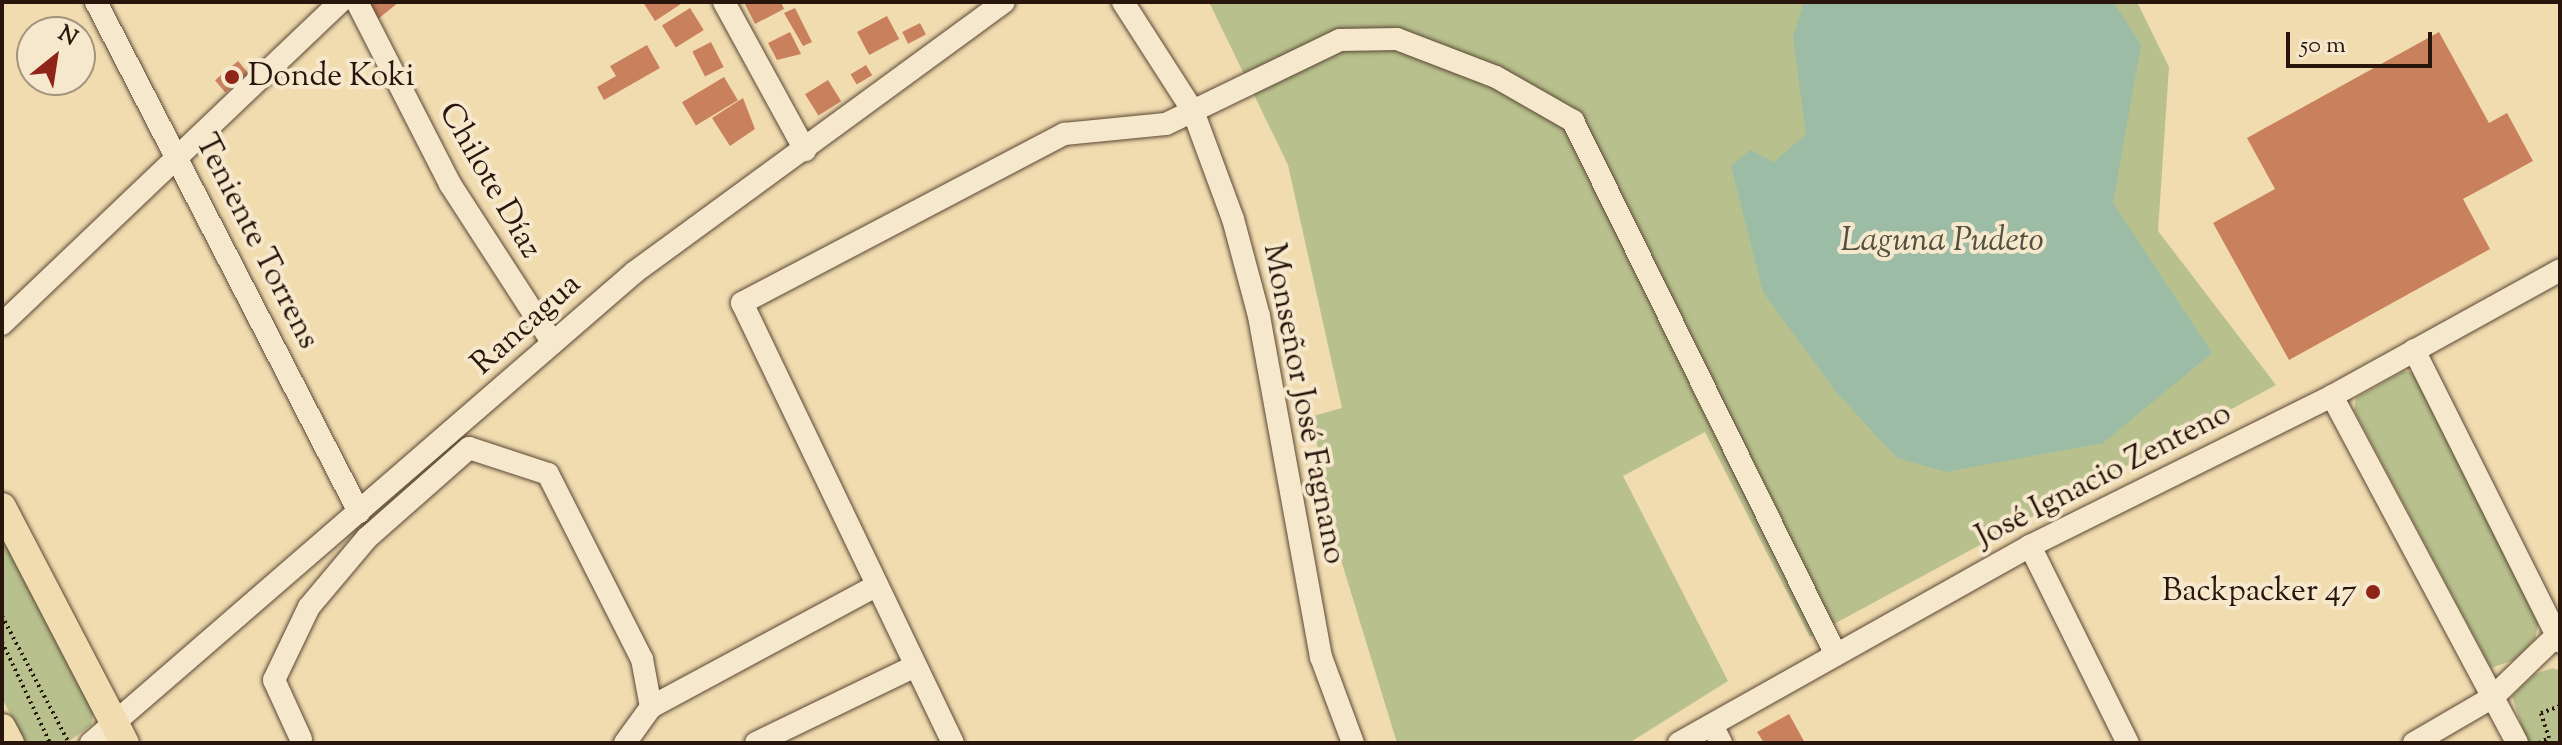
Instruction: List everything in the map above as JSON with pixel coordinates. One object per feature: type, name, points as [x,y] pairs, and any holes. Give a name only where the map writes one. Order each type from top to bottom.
[{"type":"main road","points":[[2,507],[121,734]]},
{"type":"main road","points":[[2,728],[10,743]]},
{"type":"street","name":"Teniente Torrens","points":[[96,2],[359,512]]},
{"type":"street","points":[[2,324],[179,161],[340,2]]},
{"type":"street","name":"Chilote Díaz","points":[[357,2],[499,265],[553,343]]},
{"type":"street","points":[[724,2],[805,150]]},
{"type":"street","name":"Rancagua","points":[[91,743],[121,734],[359,512],[635,272],[1004,2]]},
{"type":"street","name":"Monseñor José Fagnano","points":[[1123,2],[1193,111],[1259,316],[1299,558],[1321,657],[1353,743]]},
{"type":"street","points":[[953,743],[913,667],[742,303],[1064,134],[1166,124],[1340,40],[1397,39],[1496,77],[1573,121],[1836,655]]},
{"type":"street","name":"José Ignacio Zenteno","points":[[1679,743],[1716,734],[1836,655],[2030,546],[2332,396],[2560,270]]},
{"type":"street","points":[[2414,350],[2559,636],[2493,697],[2414,743]]},
{"type":"street","points":[[2332,396],[2517,743]]},
{"type":"street","points":[[301,739],[274,680],[309,607],[367,538],[469,448],[548,474],[642,659],[651,707]]},
{"type":"street","points":[[2030,546],[2128,743]]},
{"type":"street","points":[[625,743],[651,707],[876,586]]},
{"type":"street","points":[[756,743],[913,667]]},
{"type":"path","points":[[2,616],[69,743]]},
{"type":"path","points":[[2,642],[50,743]]},
{"type":"path","points":[[2539,743],[2549,738],[2541,713],[2560,706]]},
{"type":"shaded area","points":[[1209,2],[2137,2],[2169,67],[2158,231],[2276,385],[1810,637],[1705,432],[1623,476],[1728,681],[1629,743],[1397,743],[1327,514],[1313,416],[1342,408],[1288,165]]},
{"type":"shaded area","points":[[2404,371],[2420,374],[2540,616],[2535,639],[2514,660],[2491,668],[2354,410],[2356,398]]},
{"type":"shaded area","points":[[2,531],[94,708],[91,725],[67,743],[25,743],[2,698]]},
{"type":"shaded area","points":[[2553,668],[2560,671],[2560,743],[2527,743],[2512,696],[2535,674]]},
{"type":"water","name":"Laguna Pudeto","points":[[1804,2],[2114,3],[2141,45],[2113,203],[2212,353],[2103,443],[1946,472],[1897,458],[1836,392],[1763,292],[1731,166],[1750,150],[1774,162],[1806,134],[1793,37]]},
{"type":"building","points":[[369,2],[399,2],[378,19]]},
{"type":"building","points":[[643,2],[684,2],[655,21]]},
{"type":"building","points":[[744,2],[781,2],[784,9],[755,24]]},
{"type":"building","points":[[690,8],[704,30],[676,48],[662,25]]},
{"type":"building","points":[[795,8],[812,42],[803,46],[784,13]]},
{"type":"building","points":[[887,16],[899,39],[869,55],[857,32]]},
{"type":"building","points":[[920,23],[926,35],[908,44],[902,32]]},
{"type":"building","points":[[790,32],[801,54],[777,60],[768,43]]},
{"type":"building","points":[[2439,32],[2489,123],[2507,113],[2533,161],[2463,199],[2490,249],[2289,360],[2213,223],[2275,189],[2247,138]]},
{"type":"building","points":[[711,42],[724,67],[705,76],[692,52]]},
{"type":"building","points":[[647,45],[660,68],[604,100],[597,87],[616,76],[610,66]]},
{"type":"building","name":"Donde Koki","points":[[238,61],[248,73],[225,93],[215,80]]},
{"type":"building","points":[[866,65],[872,75],[857,85],[851,74]]},
{"type":"building","points":[[724,77],[738,100],[696,125],[682,102]]},
{"type":"building","points":[[828,80],[841,101],[818,116],[805,94]]},
{"type":"building","points":[[743,98],[755,129],[730,146],[712,118]]},
{"type":"building","points":[[1789,714],[1805,743],[1764,743],[1757,732]]},
{"type":"place","name":"Donde Koki","points":[[232,77]]},
{"type":"place","name":"Backpacker 47","points":[[2373,592]]}]
